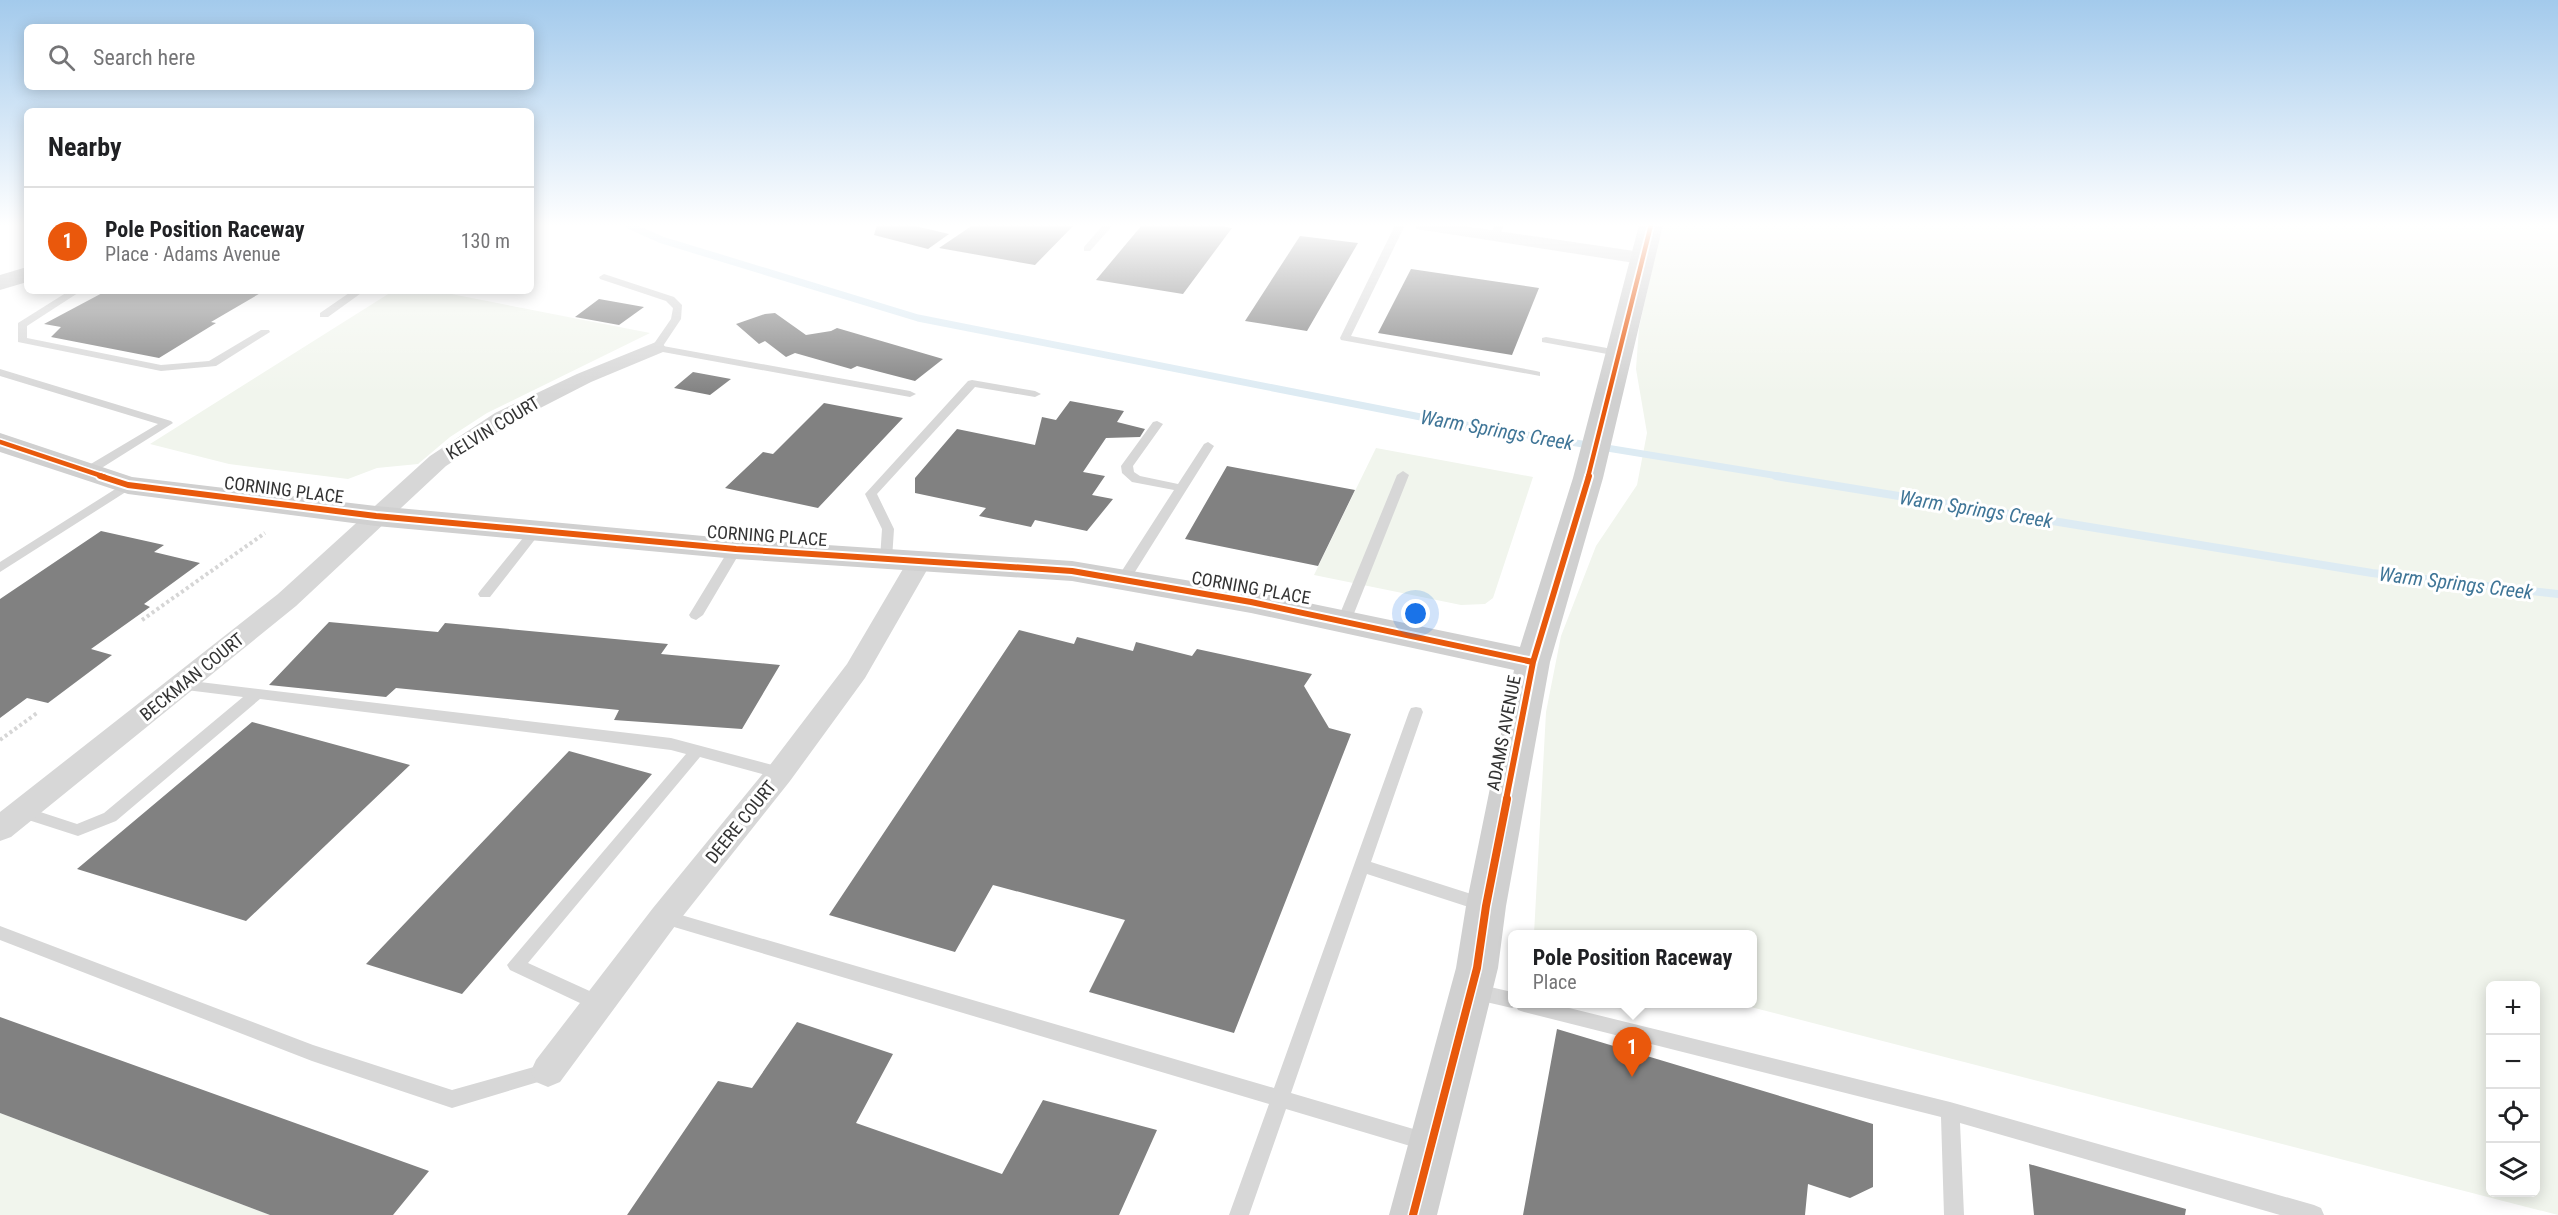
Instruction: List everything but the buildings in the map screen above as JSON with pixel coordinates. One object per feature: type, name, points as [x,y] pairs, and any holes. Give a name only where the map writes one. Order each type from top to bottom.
[{"type":"street","name":"ADAMS AVENUE","points":[[1413,1215],[1478,968],[1486,906],[1533,662],[1588,478],[1635,282]]},
{"type":"street","name":"KELVIN COURT","points":[[376,516],[438,460],[503,418],[584,378],[656,348]]},
{"type":"street","name":"CORNING PLACE","points":[[0,442],[128,485],[376,516],[536,531],[735,549],[1072,572],[1344,621],[1533,662]]},
{"type":"street","name":"BECKMAN COURT","points":[[0,829],[287,600],[376,516]]},
{"type":"street","name":"DEERE COURT","points":[[548,1071],[664,917],[780,773],[856,671],[919,563]]},
{"type":"lane","points":[[618,282],[670,299],[678,307],[676,319],[656,348],[910,394]]},
{"type":"lane","points":[[1372,282],[1345,338],[1536,374]]},
{"type":"lane","points":[[71,294],[22,326],[22,340],[161,368],[212,364],[265,332]]},
{"type":"lane","points":[[324,315],[355,294]]},
{"type":"lane","points":[[1546,340],[1618,353]]},
{"type":"lane","points":[[0,372],[166,423],[88,471]]},
{"type":"lane","points":[[886,560],[888,529],[871,494],[972,383],[1035,394]]},
{"type":"lane","points":[[1157,424],[1127,466],[1128,473],[1137,479],[1181,488]]},
{"type":"lane","points":[[1123,580],[1208,446]]},
{"type":"lane","points":[[1344,621],[1403,475]]},
{"type":"lane","points":[[0,568],[128,485]]},
{"type":"lane","points":[[485,594],[536,531]]},
{"type":"lane","points":[[696,615],[735,549]]},
{"type":"lane","points":[[183,685],[671,744],[780,773]]},
{"type":"lane","points":[[22,812],[78,830],[110,817],[257,694]]},
{"type":"lane","points":[[1239,1215],[1416,712]]},
{"type":"lane","points":[[598,1004],[516,965],[697,751]]},
{"type":"lane","points":[[1362,866],[1486,906]]},
{"type":"lane","points":[[664,917],[1279,1096],[1432,1143]]},
{"type":"lane","points":[[0,933],[312,1053],[452,1099],[548,1071]]},
{"type":"lane","points":[[1472,990],[1508,999]]},
{"type":"lane","points":[[1540,1008],[1950,1111],[2314,1215]]},
{"type":"lane","points":[[1950,1111],[1954,1215]]},
{"type":"path","points":[[142,620],[265,533]]},
{"type":"path","points":[[0,740],[38,713]]},
{"type":"shaded area","points":[[1649,282],[2558,282],[2558,1215],[2488,1197],[2540,1197],[2540,981],[2486,981],[2486,1196],[1755,1008],[1757,1008],[1757,930],[1534,930],[1546,712],[1561,636],[1596,546],[1637,485],[1647,433],[1636,369],[1639,328]]},
{"type":"shaded area","points":[[388,294],[451,294],[650,333],[487,413],[450,437],[418,464],[377,468],[348,479],[229,464],[150,444]]},
{"type":"shaded area","points":[[1376,448],[1533,477],[1493,598],[1485,604],[1461,605],[1314,575]]},
{"type":"shaded area","points":[[0,1113],[270,1215],[0,1215]]},
{"type":"waterway","name":"Warm Springs Creek","points":[[799,282],[918,318],[1441,421],[1785,477]]},
{"type":"waterway","name":"Warm Springs Creek","points":[[1776,476],[2372,573],[2558,594]]},
{"type":"cycle path","points":[[1413,1215],[1477,968],[1486,906],[1533,662],[1588,478],[1637,282]]},
{"type":"cycle path","points":[[0,442],[128,485],[376,516],[736,549],[1072,571],[1251,602],[1533,662]]},
{"type":"place","name":"Pole Position Raceway","points":[[1632,1077]]}]
